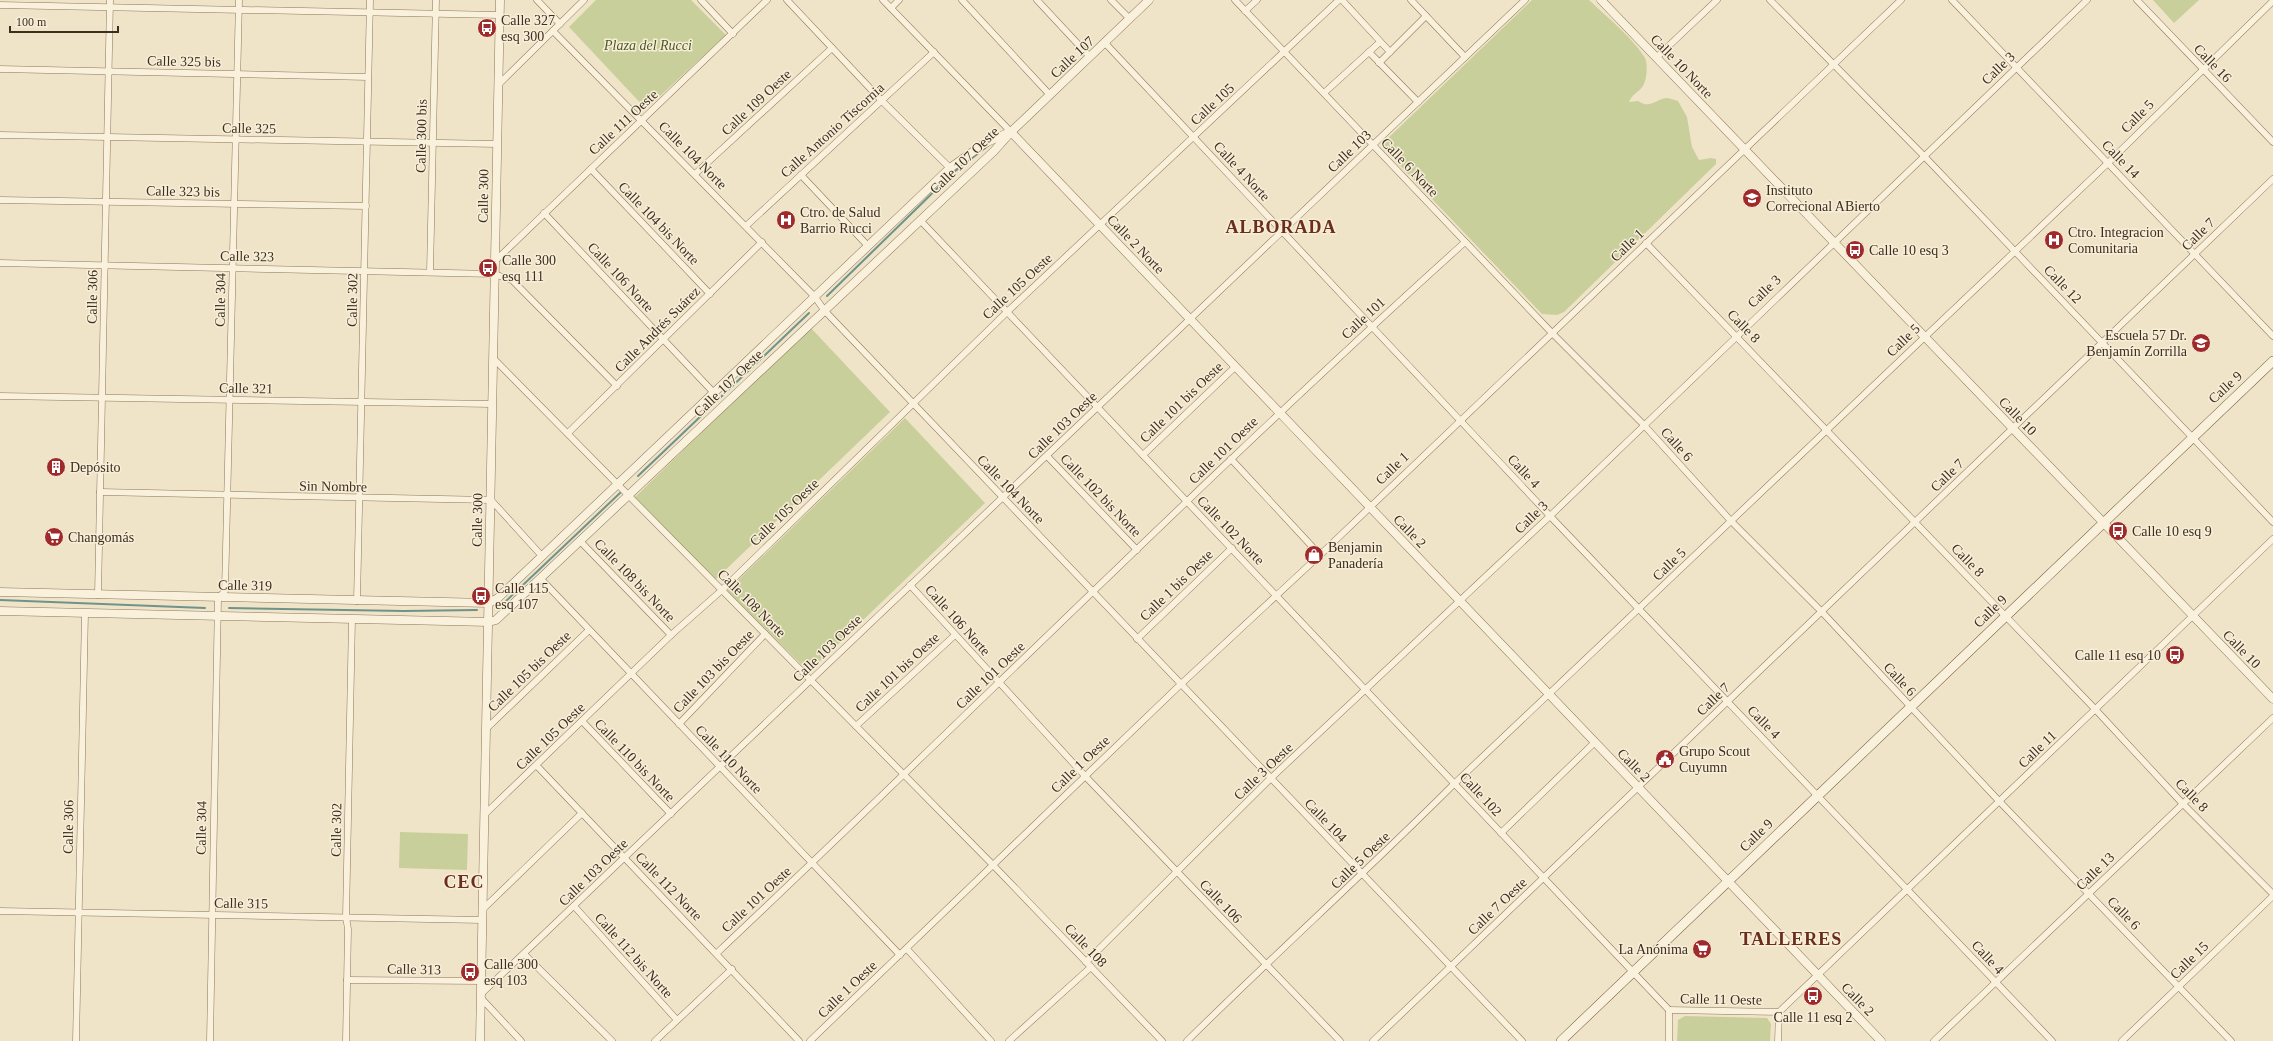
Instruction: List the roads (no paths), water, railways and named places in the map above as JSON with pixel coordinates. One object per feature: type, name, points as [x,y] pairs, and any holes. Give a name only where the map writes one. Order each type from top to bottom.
[{"type":"main road","name":"Calle 9","points":[[1561,1041],[2273,361]]},
{"type":"street","name":"Calle 306","points":[[98,595],[110,0]]},
{"type":"street","name":"Calle 304","points":[[210,1041],[218,598],[225,591],[240,0]]},
{"type":"street","name":"Calle 302","points":[[357,601],[370,0]]},
{"type":"street","name":"Calle 300 bis","points":[[430,272],[436,0]]},
{"type":"street","name":"Calle 300","points":[[480,1041],[500,0]]},
{"type":"street","points":[[537,0],[560,24]]},
{"type":"street","points":[[498,85],[584,0]]},
{"type":"street","points":[[701,0],[733,34]]},
{"type":"street","name":"Calle 111 Oeste","points":[[495,260],[767,0]]},
{"type":"street","points":[[787,0],[882,100],[950,168]]},
{"type":"street","name":"Calle 2 Norte","points":[[883,0],[1369,507]]},
{"type":"street","points":[[891,8],[899,0]]},
{"type":"street","points":[[962,0],[1050,95]]},
{"type":"street","points":[[1037,0],[1090,57]]},
{"type":"street","points":[[1112,0],[1130,19]]},
{"type":"street","name":"Calle 107","points":[[1011,132],[1149,0]]},
{"type":"street","name":"Calle 6 Norte","points":[[1235,0],[1552,333]]},
{"type":"street","points":[[1245,11],[1257,0]]},
{"type":"street","points":[[1340,0],[1390,52]]},
{"type":"street","name":"Calle 105","points":[[1101,226],[1284,52],[1332,2],[1340,0]]},
{"type":"street","points":[[1411,0],[1465,57]]},
{"type":"street","name":"Calle 103","points":[[1190,320],[1525,0]]},
{"type":"street","name":"Calle 10 Norte","points":[[1601,0],[1744,150]]},
{"type":"street","points":[[1656,58],[1716,0]]},
{"type":"street","name":"Calle 12","points":[[1770,0],[1924,156],[2191,438],[2273,522]]},
{"type":"street","name":"Calle 1","points":[[1369,507],[1901,0]]},
{"type":"street","name":"Calle 14","points":[[1952,0],[2273,336]]},
{"type":"street","name":"Calle 3","points":[[1459,601],[1550,516],[1643,424],[2087,0]]},
{"type":"street","name":"Calle 16","points":[[2137,0],[2202,70],[2273,142]]},
{"type":"street","name":"Calle 5","points":[[1548,695],[2014,250],[2108,163],[2273,1]]},
{"type":"street","points":[[0,5],[500,15]]},
{"type":"street","points":[[1378,62],[1426,16]]},
{"type":"street","name":"Calle 104 Norte","points":[[554,31],[696,174],[815,297],[824,310],[1180,685]]},
{"type":"street","points":[[1324,93],[1380,42]]},
{"type":"street","name":"Calle 4 Norte","points":[[1105,43],[1460,420]]},
{"type":"street","name":"Calle 109 Oeste","points":[[696,174],[832,48]]},
{"type":"street","name":"Calle Antonio Tiscornia","points":[[746,226],[934,52]]},
{"type":"street","points":[[1369,52],[1418,102]]},
{"type":"street","name":"Calle 325 bis","points":[[0,70],[368,77]]},
{"type":"street","name":"Calle 107 Oeste","points":[[489,603],[498,598],[541,555],[714,393],[950,168],[985,143],[1011,132]]},
{"type":"street","name":"Calle 107 Oeste","points":[[489,622],[496,620],[581,542],[824,310],[994,151],[1011,132]]},
{"type":"street","name":"Calle 325","points":[[0,135],[497,144]]},
{"type":"street","name":"Calle 10","points":[[1744,150],[2273,699]]},
{"type":"street","name":"Calle 104 bis Norte","points":[[591,169],[710,294]]},
{"type":"street","points":[[801,174],[868,246]]},
{"type":"street","name":"Calle 7","points":[[1638,788],[2273,179]]},
{"type":"street","name":"Calle 323 bis","points":[[0,200],[366,206]]},
{"type":"street","name":"Calle 106 Norte","points":[[544,213],[714,393]]},
{"type":"street","name":"Calle 102 Norte","points":[[920,220],[1276,595]]},
{"type":"street","name":"Calle 105 Oeste","points":[[484,815],[671,635],[722,590],[1007,312],[1101,226]]},
{"type":"street","name":"Calle Andrés Suárez","points":[[568,433],[762,242]]},
{"type":"street","name":"Calle 101","points":[[1279,413],[1371,326],[1465,242]]},
{"type":"street","name":"Calle 8","points":[[1646,243],[1916,522],[2095,709],[2183,804],[2273,895]]},
{"type":"street","name":"Calle 323","points":[[0,263],[494,274],[512,280],[617,386]]},
{"type":"street","name":"Calle 103 Oeste","points":[[481,996],[624,857],[1190,320]]},
{"type":"street","name":"Calle 6","points":[[1552,333],[1643,424],[1731,521],[1822,612],[1999,801],[2231,1041]]},
{"type":"street","name":"Calle 108 Norte","points":[[493,358],[993,865]]},
{"type":"street","name":"Calle 101 bis Oeste","points":[[1143,455],[1235,367]]},
{"type":"street","name":"Calle 321","points":[[0,396],[492,404]]},
{"type":"street","name":"Calle 101 Oeste","points":[[717,954],[1279,413]]},
{"type":"street","name":"Calle 4","points":[[1460,420],[2052,1041]]},
{"type":"street","name":"Calle 102 bis Norte","points":[[1047,456],[1137,550]]},
{"type":"street","points":[[1231,459],[1320,555]]},
{"type":"street","name":"Sin Nombre","points":[[100,492],[360,499],[491,500]]},
{"type":"street","points":[[491,500],[541,555]]},
{"type":"street","name":"Calle 1 Oeste","points":[[810,1041],[1180,685],[1320,555],[1369,507]]},
{"type":"street","name":"Calle 2","points":[[1369,507],[1880,1041]]},
{"type":"street","name":"Calle 11","points":[[1817,975],[2273,539]]},
{"type":"street","name":"Calle 108 bis Norte","points":[[581,542],[671,635]]},
{"type":"street","name":"Calle 1 bis Oeste","points":[[1137,639],[1232,548]]},
{"type":"street","name":"Calle 110 Norte","points":[[541,579],[900,956]]},
{"type":"street","name":"Calle 106 Norte","points":[[910,585],[1085,776]]},
{"type":"street","name":"Calle 319","points":[[0,592],[489,603]]},
{"type":"street","name":"Calle 102","points":[[1276,595],[1669,1010]]},
{"type":"street","name":"Calle 3 Oeste","points":[[1009,1041],[1089,964],[1270,779],[1459,601]]},
{"type":"street","points":[[0,611],[489,622]]},
{"type":"street","name":"Calle 306","points":[[76,1041],[85,613]]},
{"type":"street","name":"Calle 302","points":[[346,1041],[346,917],[352,619]]},
{"type":"street","name":"Calle 105 bis Oeste","points":[[486,729],[589,630]]},
{"type":"street","name":"Calle 103 bis Oeste","points":[[679,724],[765,634]]},
{"type":"street","name":"Calle 101 bis Oeste","points":[[856,726],[955,635]]},
{"type":"street","name":"Calle 104","points":[[1180,685],[1522,1041]]},
{"type":"street","name":"Calle 5 Oeste","points":[[1187,1041],[1265,964],[1362,875],[1454,784],[1548,695]]},
{"type":"street","name":"Calle 13","points":[[1934,1041],[2273,718]]},
{"type":"street","name":"Calle 110 bis Norte","points":[[582,722],[671,814]]},
{"type":"street","points":[[1501,833],[1594,742]]},
{"type":"street","name":"Calle 112 Norte","points":[[536,766],[799,1041]]},
{"type":"street","name":"Calle 106","points":[[1085,776],[1340,1041]]},
{"type":"street","name":"Calle 7 Oeste","points":[[1373,1041],[1452,968],[1638,788]]},
{"type":"street","points":[[483,909],[582,813]]},
{"type":"street","name":"Calle 108","points":[[993,865],[1162,1041]]},
{"type":"street","name":"Calle 15","points":[[2122,1041],[2273,895]]},
{"type":"street","name":"Calle 112 bis Norte","points":[[574,906],[677,1020]]},
{"type":"street","name":"Calle 315","points":[[0,911],[482,920]]},
{"type":"street","points":[[907,949],[991,1041]]},
{"type":"street","points":[[524,954],[612,1041]]},
{"type":"street","points":[[655,1041],[732,970]]},
{"type":"street","name":"Calle 11 Oeste","points":[[1778,1041],[1779,1012],[1817,975]]},
{"type":"street","name":"Calle 313","points":[[347,980],[481,981]]},
{"type":"street","points":[[481,996],[521,1041]]},
{"type":"street","name":"Calle 11 Oeste","points":[[1669,1041],[1669,1010],[1779,1012]]},
{"type":"waterway","points":[[827,296],[954,172],[989,145]]},
{"type":"waterway","points":[[638,476],[809,313]]},
{"type":"waterway","points":[[505,602],[620,493]]},
{"type":"waterway","points":[[0,600],[205,608]]},
{"type":"waterway","points":[[229,608],[404,611],[477,610]]},
{"type":"place","name":"Calle 327 esq 300","points":[[487,28]]},
{"type":"place","name":"Instituto Correcional ABierto","points":[[1752,198]]},
{"type":"place","name":"Ctro. de Salud Barrio Rucci","points":[[786,220]]},
{"type":"place","name":"Ctro. Integracion Comunitaria","points":[[2054,240]]},
{"type":"place","name":"Calle 10 esq 3","points":[[1855,250]]},
{"type":"place","name":"Calle 300 esq 111","points":[[488,268]]},
{"type":"place","name":"Escuela 57 Dr. Benjamín Zorrilla","points":[[2201,343]]},
{"type":"place","name":"Depósito","points":[[56,467]]},
{"type":"place","name":"Calle 10 esq 9","points":[[2118,531]]},
{"type":"place","name":"Changomás","points":[[54,537]]},
{"type":"place","name":"Benjamin Panadería","points":[[1314,555]]},
{"type":"place","name":"Calle 115 esq 107","points":[[481,596]]},
{"type":"place","name":"Calle 11 esq 10","points":[[2175,655]]},
{"type":"place","name":"Grupo Scout Cuyumn","points":[[1665,759]]},
{"type":"place","name":"La Anónima","points":[[1702,949]]},
{"type":"place","name":"Calle 300 esq 103","points":[[470,972]]},
{"type":"place","name":"Calle 11 esq 2","points":[[1813,996]]},
{"type":"district","name":"ALBORADA","points":[[1281,227]]},
{"type":"district","name":"CEC","points":[[464,882]]},
{"type":"district","name":"TALLERES","points":[[1791,939]]},
{"type":"park label","name":"Plaza del Rucci","points":[[648,45]]}]
